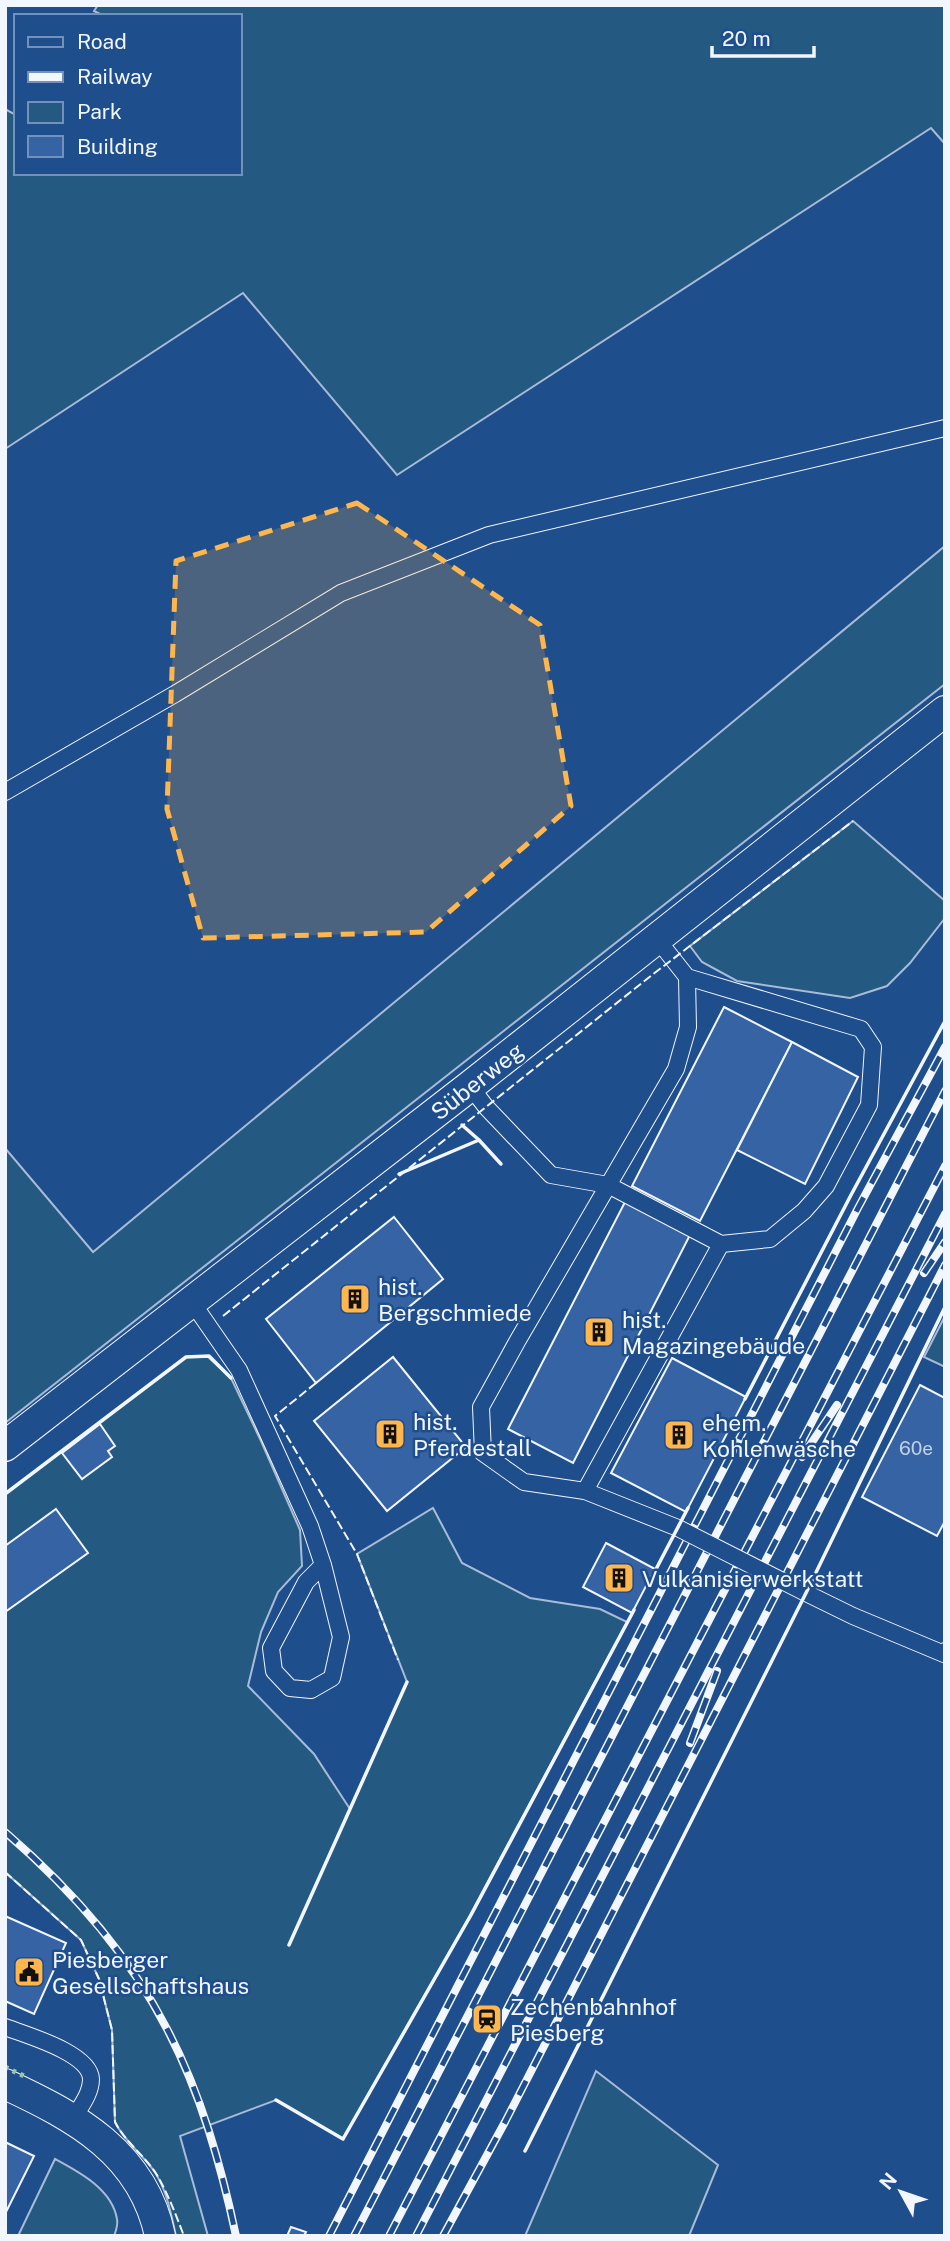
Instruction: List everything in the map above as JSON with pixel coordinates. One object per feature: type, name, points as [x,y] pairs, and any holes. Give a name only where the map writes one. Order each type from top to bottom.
[{"type":"street","name":"Süberweg","points":[[5,1447],[470,1087],[945,711]]},
{"type":"street","points":[[5,2084],[73,2119],[114,2149],[141,2186],[155,2215],[160,2236]]},
{"type":"lane","points":[[5,792],[175,694],[341,593],[489,535],[945,428]]},
{"type":"lane","points":[[470,1087],[551,1175],[608,1185],[721,1244],[770,1239],[804,1211],[826,1186],[869,1105],[873,1047],[861,1029],[687,977],[657,939]]},
{"type":"lane","points":[[687,977],[688,1027],[676,1069],[481,1407],[483,1453],[524,1482],[584,1491],[678,1528],[853,1616],[944,1654],[945,1651]]},
{"type":"lane","points":[[584,1491],[721,1244]]},
{"type":"lane","points":[[192,1302],[239,1370],[310,1526],[323,1565],[341,1637],[332,1678],[311,1690],[289,1688],[274,1671],[271,1648],[306,1582],[323,1565]]},
{"type":"lane","points":[[5,2027],[69,2052],[86,2067],[91,2078],[86,2098],[73,2119]]},
{"type":"highlighted area","points":[[357,503],[540,625],[571,806],[426,932],[203,938],[167,809],[176,561]]},
{"type":"green space","points":[[98,5],[945,5],[945,144],[931,128],[397,475],[243,293],[5,449],[5,109],[14,114],[14,175],[242,175],[242,14],[100,14],[94,11]]},
{"type":"green space","points":[[945,546],[945,684],[5,1423],[5,1148],[93,1252]]},
{"type":"green space","points":[[853,821],[945,901],[945,918],[910,963],[887,986],[850,998],[737,981],[702,962],[690,946]]},
{"type":"green space","points":[[945,1316],[945,1367],[924,1357]]},
{"type":"green space","points":[[207,1356],[231,1378],[300,1530],[302,1566],[278,1592],[261,1632],[248,1686],[314,1754],[350,1809],[407,1682],[357,1554],[433,1508],[462,1563],[530,1598],[600,1609],[627,1622],[469,1917],[343,2139],[276,2100],[180,2136],[208,2236],[176,2236],[168,2202],[158,2178],[115,2122],[112,2030],[99,1979],[81,1940],[5,1872],[5,1494],[186,1357]]},
{"type":"green space","points":[[596,2071],[718,2165],[689,2236],[525,2236]]},
{"type":"green space","points":[[55,2159],[93,2183],[109,2199],[117,2219],[114,2236],[18,2236]]},
{"type":"building","points":[[724,1007],[792,1042],[700,1221],[632,1186]]},
{"type":"building","points":[[792,1042],[858,1077],[805,1184],[737,1150]]},
{"type":"building","name":"hist. Magazingebäude","points":[[625,1202],[690,1235],[573,1463],[508,1429]]},
{"type":"building","name":"hist. Bergschmiede","points":[[394,1217],[443,1279],[316,1383],[266,1319]]},
{"type":"building","name":"hist. Pferdestall","points":[[393,1357],[466,1447],[387,1511],[314,1421]]},
{"type":"building","name":"ehem. Kohlenwäsche","points":[[672,1358],[746,1397],[686,1512],[611,1473]]},
{"type":"building","points":[[920,1385],[945,1398],[945,1521],[937,1536],[862,1497]]},
{"type":"building","points":[[100,1424],[115,1446],[108,1451],[112,1457],[82,1479],[62,1453]]},
{"type":"building","points":[[56,1509],[88,1553],[5,1612],[5,1546]]},
{"type":"building","name":"Vulkanisierwerkstatt","points":[[606,1543],[655,1569],[632,1613],[583,1587]]},
{"type":"building","name":"Piesberger Gesellschaftshaus","points":[[5,1916],[66,1943],[34,2014],[5,2001]]},
{"type":"building","points":[[5,2142],[34,2156],[5,2214]]},
{"type":"building","points":[[291,2227],[306,2232],[304,2236],[287,2236]]},
{"type":"railway","points":[[329,2236],[858,1208],[945,1047]]},
{"type":"railway","points":[[354,2236],[945,1091]]},
{"type":"railway","points":[[389,2236],[945,1166]]},
{"type":"railway","points":[[416,2236],[945,1214]]},
{"type":"railway","points":[[924,1273],[945,1242]]},
{"type":"railway","points":[[443,2236],[505,2122],[945,1265]]},
{"type":"railway","points":[[802,1457],[837,1405]]},
{"type":"railway","points":[[690,1743],[717,1671]]},
{"type":"railway","points":[[5,1832],[74,1898],[115,1948],[151,2001],[179,2054],[200,2104],[217,2156],[236,2236]]},
{"type":"hedge","points":[[5,2067],[28,2078]]},
{"type":"fence","points":[[223,1316],[652,975],[853,821]]},
{"type":"fence","points":[[316,1383],[275,1416],[357,1554],[398,1660]]},
{"type":"fence","points":[[5,1872],[81,1940],[99,1979],[112,2030],[115,2122],[157,2175],[184,2236]]},
{"type":"wall","points":[[745,1399],[945,1021]]},
{"type":"wall","points":[[462,1125],[479,1140]]},
{"type":"wall","points":[[399,1174],[479,1140],[501,1164]]},
{"type":"wall","points":[[525,2151],[806,1593],[945,1307]]},
{"type":"wall","points":[[5,1494],[186,1357],[209,1356],[231,1378]]},
{"type":"wall","points":[[654,1573],[688,1508]]},
{"type":"wall","points":[[276,2100],[343,2139],[471,1915],[634,1610]]},
{"type":"wall","points":[[289,1945],[407,1682]]},
{"type":"place","name":"hist. Bergschmiede","points":[[355,1299]]},
{"type":"place","name":"hist. Magazingebäude","points":[[599,1332]]},
{"type":"place","name":"hist. Pferdestall","points":[[390,1434]]},
{"type":"place","name":"ehem. Kohlenwäsche","points":[[679,1435]]},
{"type":"place","name":"Vulkanisierwerkstatt","points":[[619,1578]]},
{"type":"place","name":"Piesberger Gesellschaftshaus","points":[[29,1972]]},
{"type":"place","name":"Zechenbahnhof Piesberg","points":[[487,2019]]}]
